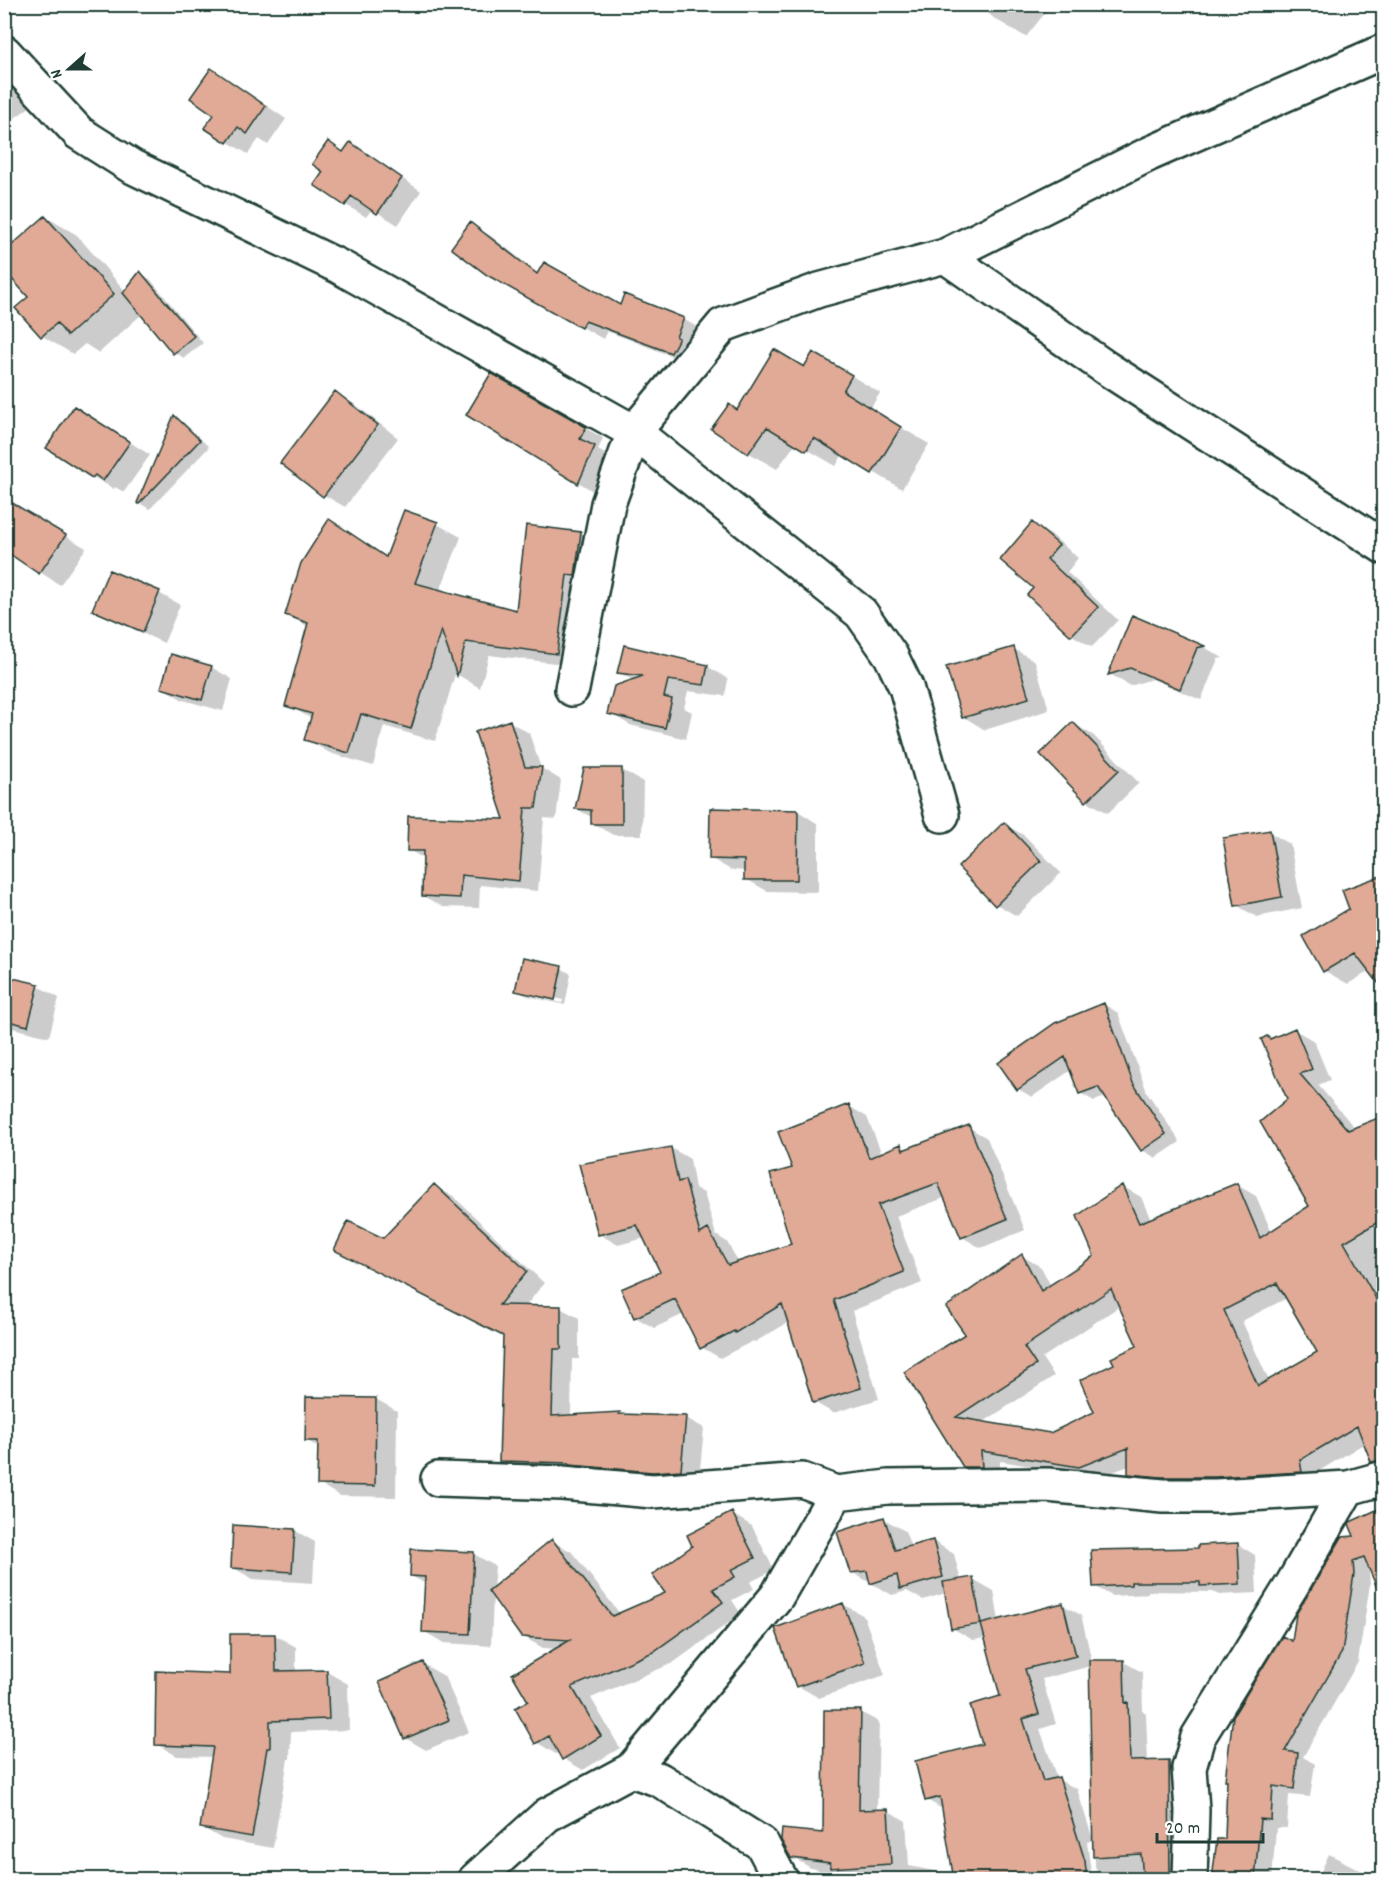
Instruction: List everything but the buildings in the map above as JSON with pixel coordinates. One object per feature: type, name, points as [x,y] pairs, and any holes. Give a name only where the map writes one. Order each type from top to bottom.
[{"type":"street","points":[[572,689],[608,504],[634,432],[723,325],[819,290],[945,256],[1149,154],[1383,51]]},
{"type":"street","points":[[4,52],[79,133],[131,166],[340,267],[634,432],[861,613],[891,656],[906,687],[942,815]]},
{"type":"street","points":[[945,256],[1106,368],[1383,548]]},
{"type":"street","points":[[438,1479],[562,1483],[653,1491],[802,1480],[836,1493],[888,1487],[1047,1485],[1163,1496],[1216,1496],[1348,1488],[1383,1478]]},
{"type":"street","points":[[1191,1880],[1192,1810],[1189,1768],[1198,1737],[1292,1585],[1348,1488]]},
{"type":"street","points":[[475,1880],[547,1815],[631,1770],[777,1596],[836,1493]]},
{"type":"street","points":[[631,1770],[660,1780],[762,1844],[781,1880]]}]
